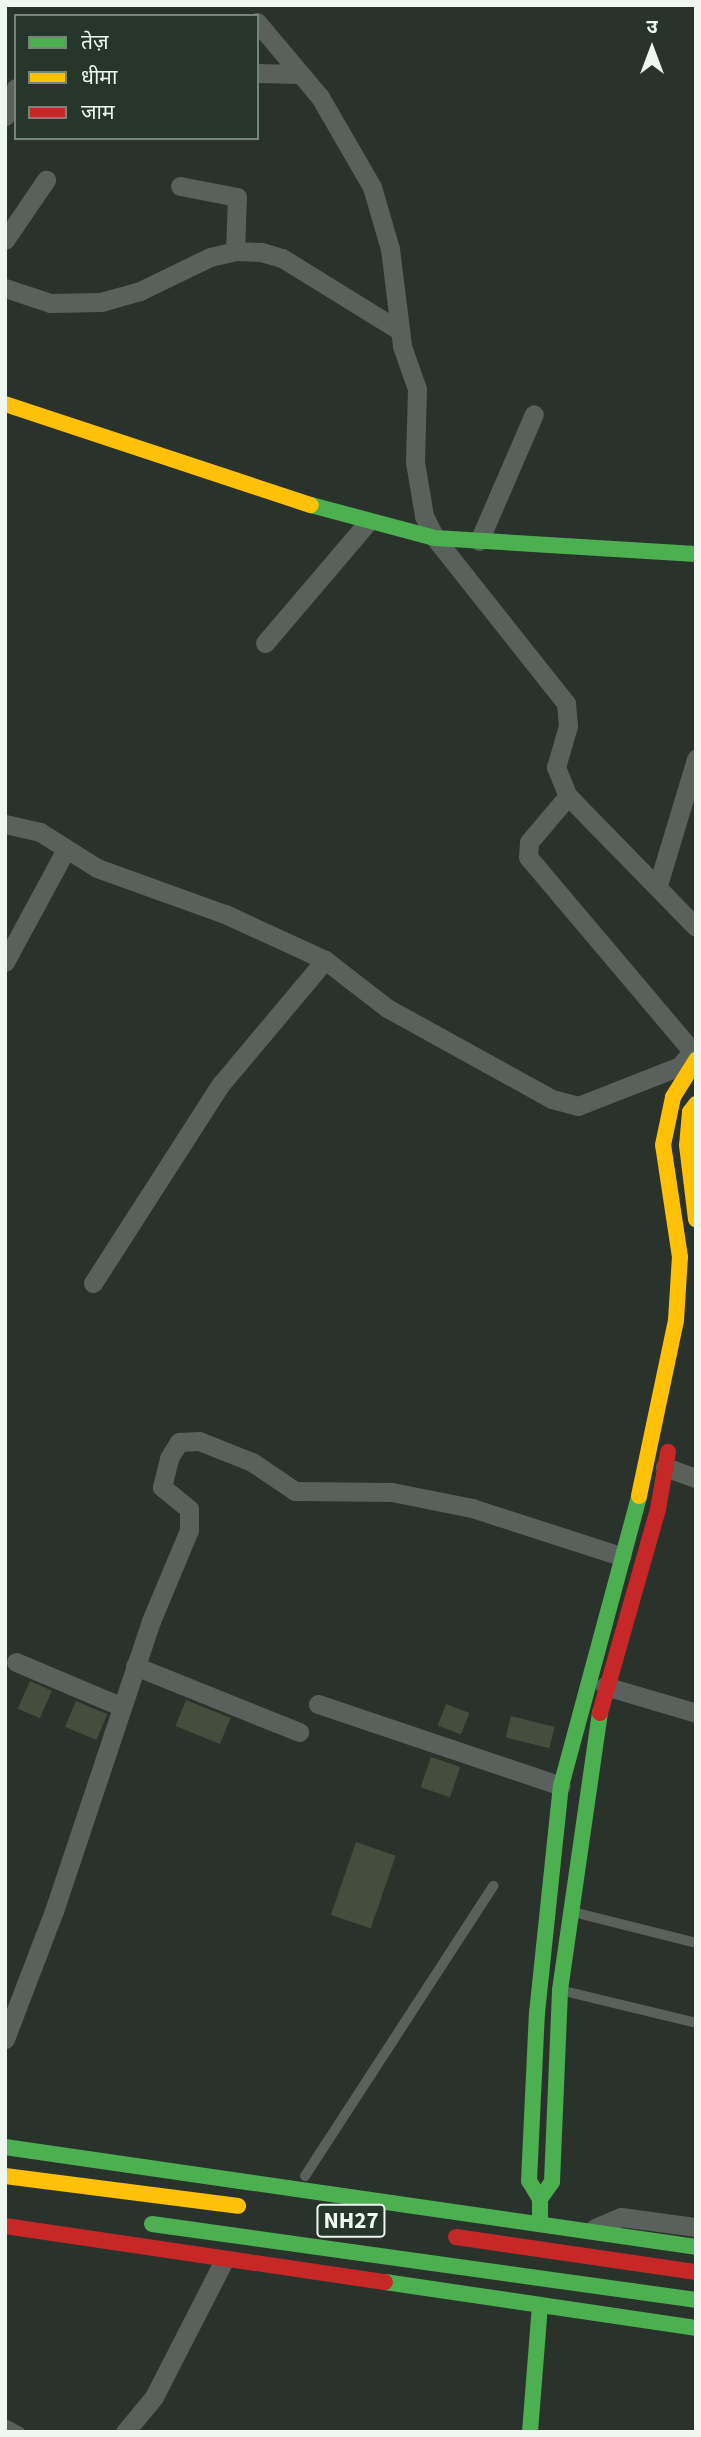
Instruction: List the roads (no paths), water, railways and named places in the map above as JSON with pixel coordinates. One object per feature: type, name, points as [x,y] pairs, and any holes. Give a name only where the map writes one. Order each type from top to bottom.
[{"type":"main road","points":[[5,404],[368,522],[435,538],[696,554]]},
{"type":"main road","points":[[530,2432],[540,2305],[540,2199],[529,2181],[545,1906],[561,1786],[648,1461],[681,1284],[663,1145],[673,1097],[696,1060]]},
{"type":"main road","points":[[696,1104],[690,1112],[687,1145],[696,1219]]},
{"type":"main road","points":[[680,1388],[692,1322],[696,1244]]},
{"type":"main road","points":[[540,2199],[552,2182],[560,1990],[569,1911],[605,1686],[658,1509],[670,1441]]},
{"type":"main road","points":[[5,2147],[540,2224],[591,2229],[696,2247]]},
{"type":"main road","points":[[5,2176],[255,2208]]},
{"type":"main road","name":"NH27","points":[[137,2222],[696,2300]]},
{"type":"main road","points":[[5,2226],[696,2328]]},
{"type":"main road","points":[[443,2235],[696,2272]]},
{"type":"street","points":[[259,24],[344,132],[372,187],[390,249],[400,331],[417,389],[416,492],[435,538],[566,704],[568,726],[556,767],[568,796],[658,885],[696,927]]},
{"type":"street","points":[[259,73],[300,74]]},
{"type":"street","points":[[5,116],[14,94]]},
{"type":"street","points":[[5,240],[46,180]]},
{"type":"street","points":[[180,186],[237,197],[235,251]]},
{"type":"street","points":[[5,288],[50,303],[101,302],[141,291],[210,257],[235,251],[282,258],[400,331]]},
{"type":"street","points":[[479,541],[534,414]]},
{"type":"street","points":[[265,643],[368,522]]},
{"type":"street","points":[[658,885],[696,760]]},
{"type":"street","points":[[5,824],[40,832],[66,849],[139,887],[225,914],[325,960],[387,1008],[565,1104],[590,1103],[680,1066],[688,1059],[691,1044],[528,858],[529,842],[568,796]]},
{"type":"street","points":[[5,962],[66,849]]},
{"type":"street","points":[[93,1283],[221,1084],[325,960]]},
{"type":"street","points":[[5,2039],[54,1911],[120,1706],[192,1520],[189,1509],[162,1487],[173,1448],[184,1439],[252,1462],[295,1491],[392,1492],[472,1508],[621,1556]]},
{"type":"street","points":[[666,1467],[696,1478]]},
{"type":"street","points":[[16,1662],[120,1706]]},
{"type":"street","points":[[135,1667],[299,1732]]},
{"type":"street","points":[[605,1686],[696,1713]]},
{"type":"street","points":[[318,1704],[561,1786]]},
{"type":"street","points":[[5,2133],[479,2199],[498,2204],[514,2220]]},
{"type":"street","points":[[591,2229],[621,2217],[696,2227]]},
{"type":"street","points":[[125,2432],[154,2397],[224,2260]]},
{"type":"lane","points":[[305,2176],[493,1885]]},
{"type":"lane","points":[[569,1911],[696,1944]]},
{"type":"lane","points":[[560,1990],[696,2023]]},
{"type":"lane","points":[[5,2424],[20,2432]]}]
